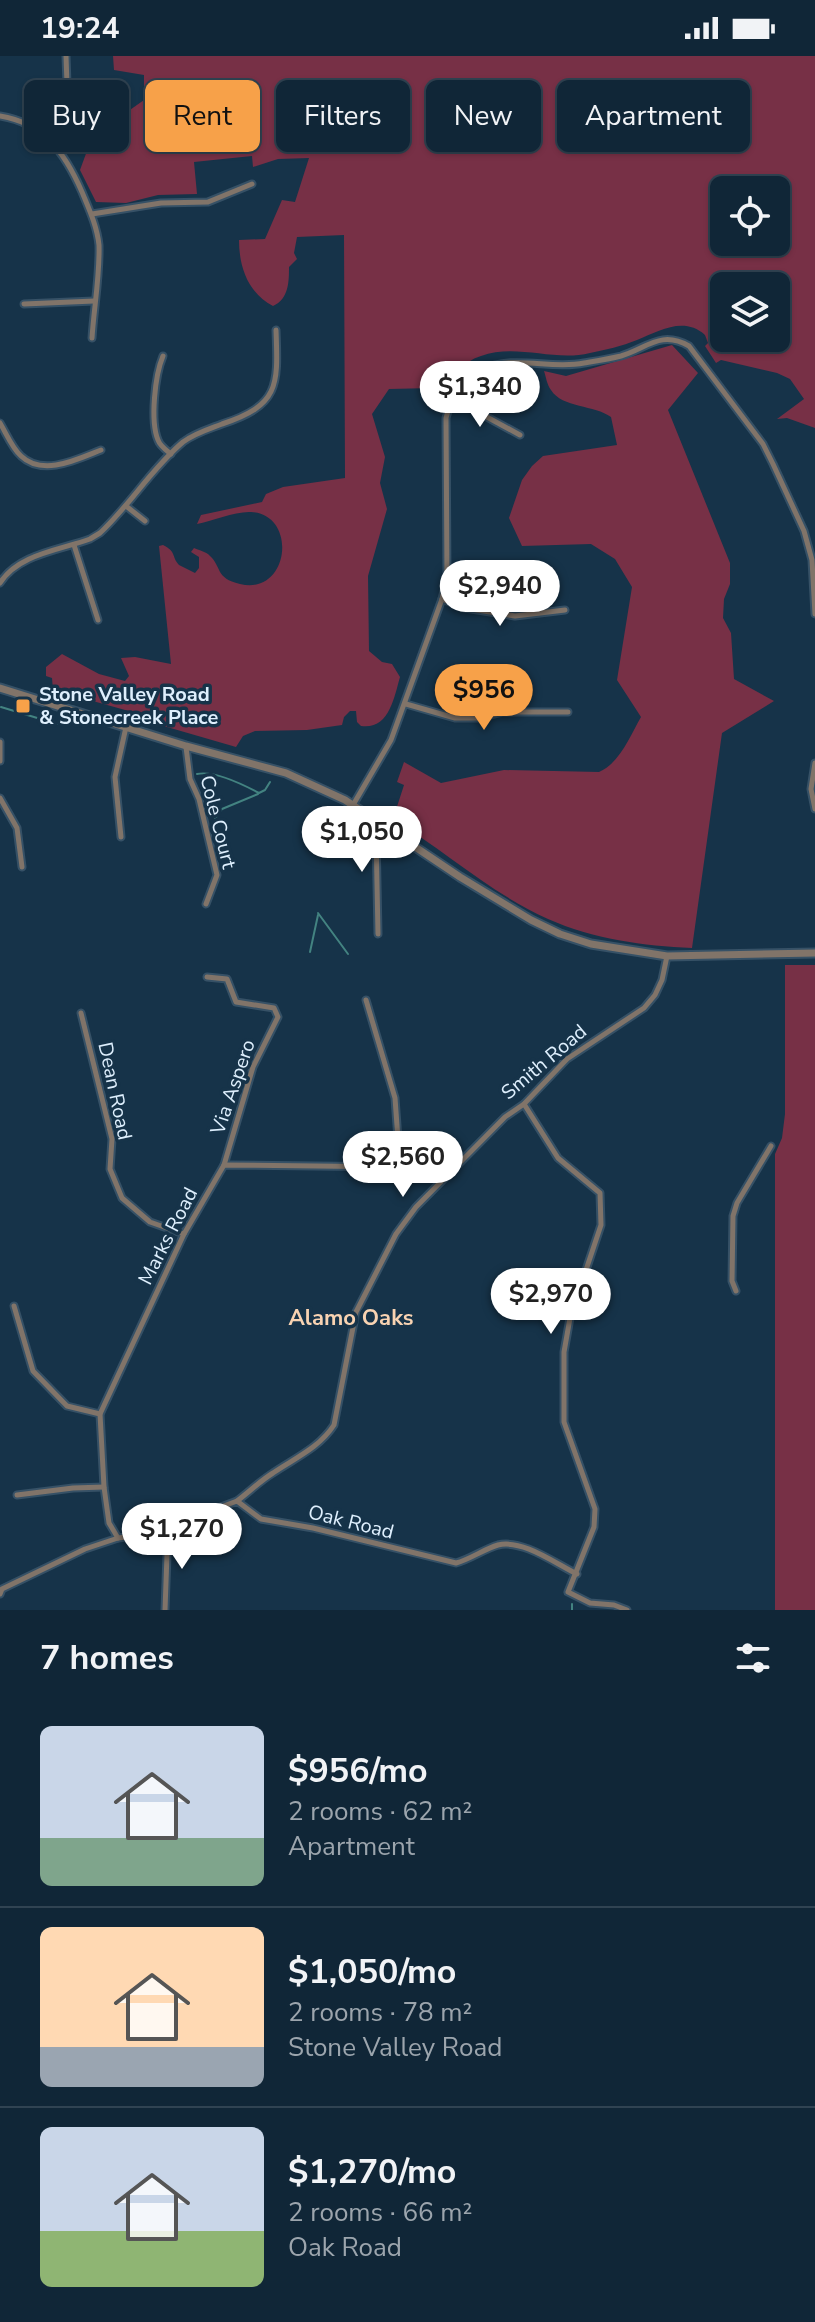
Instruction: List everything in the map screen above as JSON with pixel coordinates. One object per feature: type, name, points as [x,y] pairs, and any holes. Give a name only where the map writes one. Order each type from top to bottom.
[{"type":"street","points":[[66,56],[67,80]]},
{"type":"street","points":[[0,116],[24,122]]},
{"type":"street","points":[[61,152],[92,214],[99,247],[92,338]]},
{"type":"street","points":[[92,214],[161,203],[208,202],[252,184]]},
{"type":"street","points":[[24,304],[94,301]]},
{"type":"street","points":[[0,583],[20,563],[100,533],[171,454],[195,434],[249,414],[269,397],[277,369],[276,330]]},
{"type":"street","points":[[353,805],[391,740],[442,599],[447,578],[444,435],[452,398],[464,383],[480,371],[506,362],[570,366],[620,356],[659,339],[676,338],[689,346],[763,444],[773,464],[804,531],[812,560],[815,614]]},
{"type":"street","points":[[163,356],[156,372],[155,429],[159,444],[171,454]]},
{"type":"street","points":[[452,398],[520,435]]},
{"type":"street","points":[[0,423],[21,456],[38,464],[61,465],[101,450]]},
{"type":"street","points":[[126,506],[145,521]]},
{"type":"street","points":[[74,545],[98,620]]},
{"type":"street","points":[[442,599],[465,608],[515,616],[565,610]]},
{"type":"street","points":[[0,688],[186,746],[286,773],[353,805],[460,877],[560,934],[591,944],[667,956],[815,953]]},
{"type":"street","points":[[406,704],[455,718],[479,718],[503,712],[568,712]]},
{"type":"street","points":[[121,837],[115,777],[126,726]]},
{"type":"street","points":[[0,742],[0,761]]},
{"type":"street","name":"Cole Court","points":[[186,746],[190,779],[199,799],[217,875],[206,904]]},
{"type":"street","points":[[815,763],[811,789],[815,809]]},
{"type":"street","points":[[0,798],[17,828],[22,867]]},
{"type":"street","points":[[378,934],[376,834],[379,821]]},
{"type":"street","name":"Smith Road","points":[[237,1501],[328,1435],[334,1425],[356,1312],[396,1234],[416,1207],[567,1059],[644,1008],[662,980],[667,956]]},
{"type":"street","name":"Via Aspero","points":[[207,977],[227,979],[236,1002],[274,1008],[278,1017],[253,1067],[224,1165]]},
{"type":"street","points":[[366,1000],[395,1098],[400,1167]]},
{"type":"street","name":"Dean Road","points":[[81,1013],[112,1139],[110,1169],[122,1198],[150,1222],[184,1234]]},
{"type":"street","points":[[524,1104],[558,1158],[600,1193],[601,1225],[570,1318],[564,1352],[564,1422],[595,1509],[594,1527],[568,1592],[590,1603],[614,1605],[627,1610]]},
{"type":"street","points":[[736,1291],[732,1281],[733,1216],[737,1203],[771,1146]]},
{"type":"street","points":[[224,1165],[400,1167],[451,1172]]},
{"type":"street","name":"Marks Road","points":[[118,1538],[109,1523],[100,1414],[184,1234],[224,1165]]},
{"type":"street","points":[[14,1306],[33,1371],[67,1406],[100,1414]]},
{"type":"street","points":[[17,1495],[104,1487]]},
{"type":"street","points":[[0,1594],[2,1589],[85,1549],[168,1527],[237,1501]]},
{"type":"street","name":"Oak Road","points":[[237,1501],[261,1519],[313,1528],[456,1563],[474,1558],[492,1547],[510,1544],[577,1574]]},
{"type":"street","points":[[165,1610],[168,1527]]},
{"type":"shaded area","points":[[113,56],[815,56],[815,428],[787,418],[777,419],[804,399],[790,379],[721,360],[716,363],[705,346],[708,343],[705,335],[689,326],[663,329],[619,346],[576,355],[508,351],[481,356],[453,375],[441,392],[433,388],[389,389],[372,414],[385,457],[380,483],[387,509],[368,576],[369,651],[382,662],[392,664],[400,677],[389,711],[378,723],[361,726],[357,722],[356,711],[350,711],[342,725],[307,730],[255,731],[243,736],[236,747],[136,718],[136,713],[53,690],[52,678],[46,676],[46,667],[62,654],[99,674],[125,681],[129,676],[121,658],[135,657],[171,664],[159,546],[163,545],[172,552],[179,565],[195,573],[199,568],[199,557],[191,552],[194,548],[209,555],[226,579],[240,584],[257,584],[269,578],[278,567],[282,553],[281,539],[276,526],[266,516],[245,512],[197,524],[201,515],[262,502],[266,494],[283,487],[345,478],[344,235],[297,237],[294,253],[297,259],[289,267],[287,289],[282,299],[273,306],[251,287],[239,250],[239,240],[265,239],[282,200],[295,202],[309,158],[278,159],[253,167],[252,156],[194,162],[197,194],[158,195],[126,203],[96,202],[80,170],[87,152],[129,152],[129,111],[144,100],[144,75],[114,70]]},
{"type":"shaded area","points":[[672,345],[698,373],[668,410],[730,563],[730,584],[724,599],[723,618],[731,633],[734,679],[774,701],[722,733],[692,948],[619,940],[583,932],[548,919],[488,885],[393,819],[404,785],[397,782],[404,762],[441,783],[504,770],[599,772],[619,756],[641,717],[617,680],[632,587],[615,559],[591,544],[522,546],[509,518],[522,480],[543,456],[617,445],[611,417],[556,396],[548,386],[544,371],[566,376]]},
{"type":"shaded area","points":[[785,965],[815,965],[815,1610],[775,1610],[775,1154],[782,1138],[785,1114]]},
{"type":"waterway","points":[[1,707],[57,724]]},
{"type":"waterway","points":[[197,774],[221,776],[259,793],[270,782]]},
{"type":"waterway","points":[[215,819],[222,809],[258,794]]},
{"type":"waterway","points":[[318,913],[348,954]]},
{"type":"waterway","points":[[310,952],[318,915]]},
{"type":"waterway","points":[[572,1604],[572,1610]]},
{"type":"place","name":"Stone Valley Road & Stonecreek Place","points":[[23,706]]},
{"type":"district","name":"Alamo Oaks","points":[[351,1318]]}]
